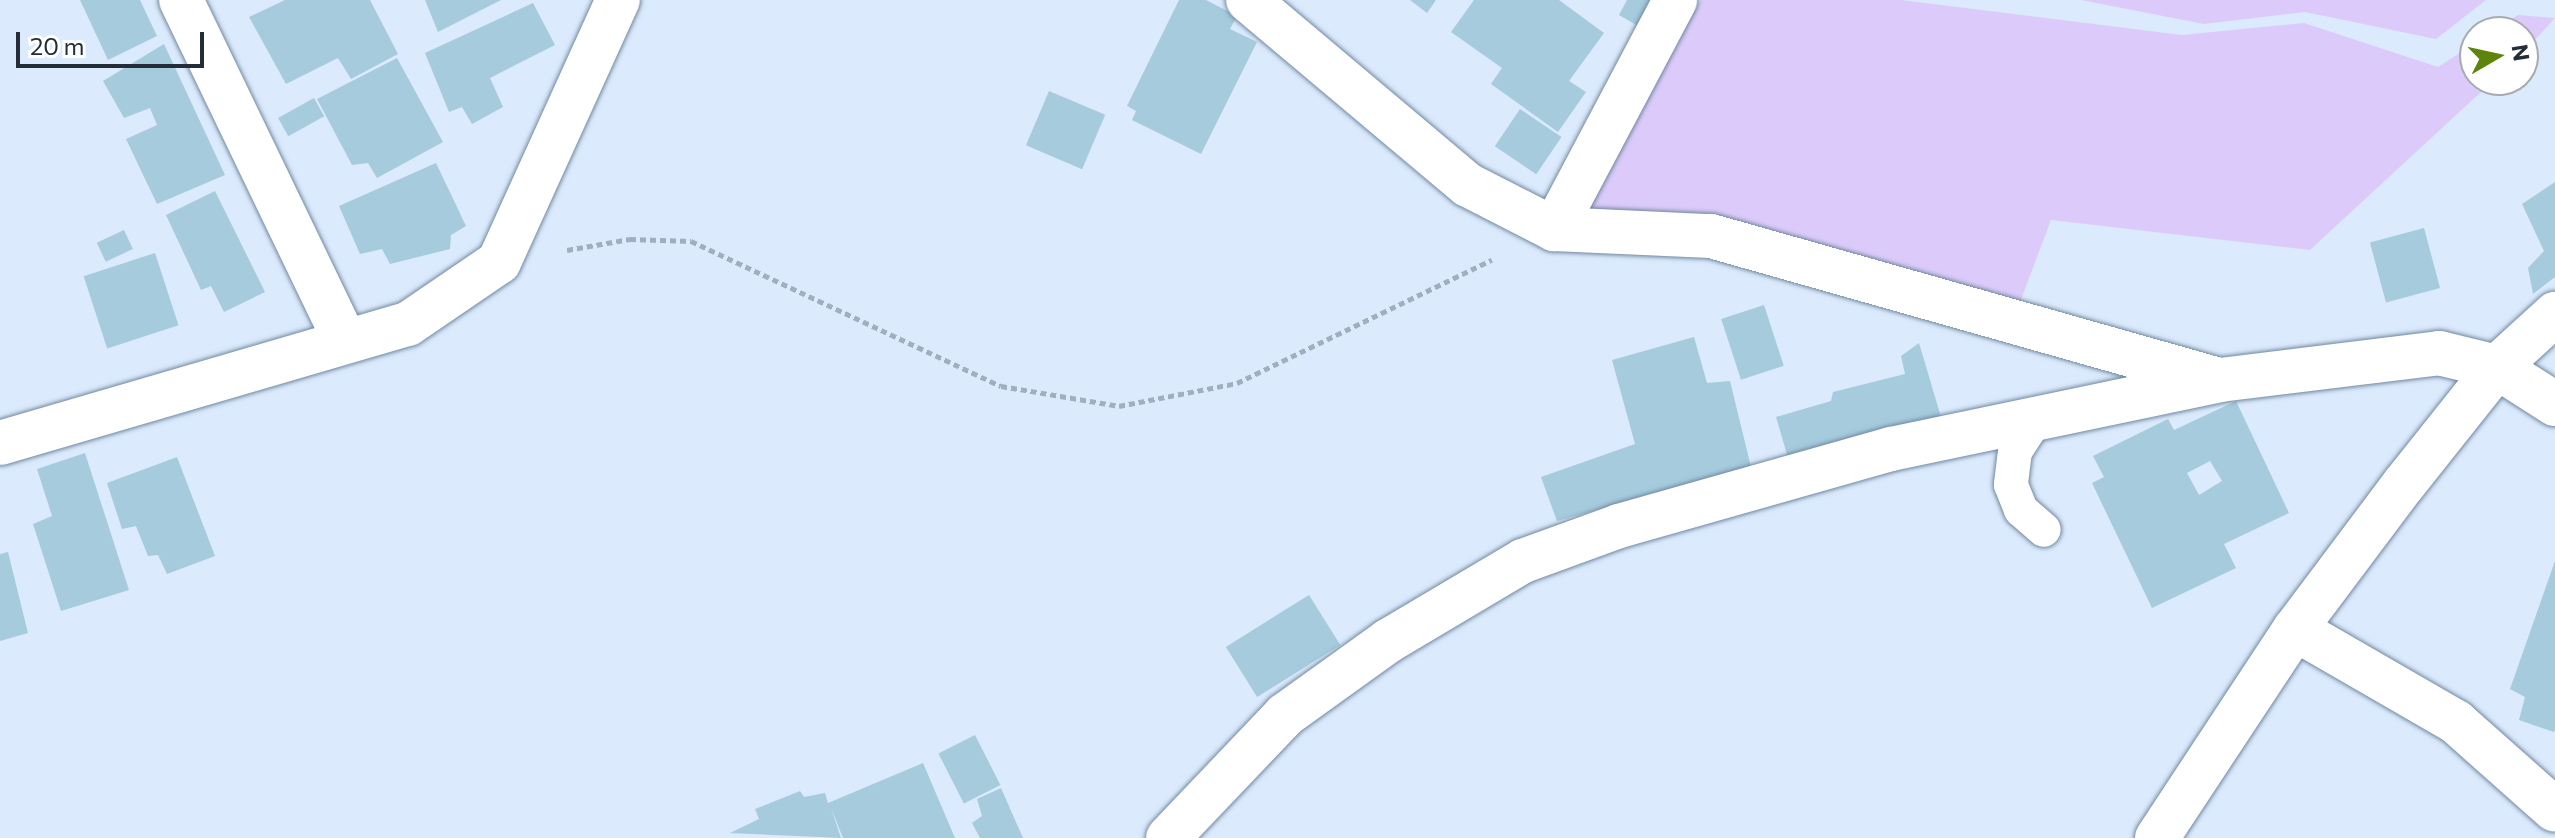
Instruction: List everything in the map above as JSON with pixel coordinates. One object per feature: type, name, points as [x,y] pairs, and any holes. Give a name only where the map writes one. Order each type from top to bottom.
[{"type":"street","points":[[181,0],[343,337]]},
{"type":"street","points":[[0,443],[343,337],[408,324],[499,262],[609,19],[581,0]]},
{"type":"street","points":[[1248,0],[1468,185],[1554,229],[1711,236],[2220,380]]},
{"type":"street","points":[[1554,229],[1675,0]]},
{"type":"street","points":[[2157,838],[2295,629],[2497,367],[2555,314]]},
{"type":"street","points":[[1168,838],[1285,715],[1388,641],[1523,561],[1739,490],[2036,419],[2220,380],[2439,353],[2497,367],[2555,404]]},
{"type":"street","points":[[2295,629],[2456,722],[2555,810]]},
{"type":"lane","points":[[2036,419],[2015,451],[2011,485],[2021,510],[2044,530]]},
{"type":"path","points":[[499,262],[630,239],[691,241],[1001,386],[1119,406],[1237,383],[1554,229]]},
{"type":"shaded area","points":[[1701,0],[1901,0],[2182,35],[2304,23],[2438,67],[2459,53],[2459,96],[2477,96],[2310,250],[2051,220],[2017,310],[1574,219],[1659,61]]},
{"type":"shaded area","points":[[2081,0],[2486,0],[2465,16],[2459,16],[2459,21],[2436,39],[2305,12],[2204,24]]},
{"type":"shaded area","points":[[2539,17],[2555,18],[2539,36]]},
{"type":"building","points":[[80,0],[140,0],[157,36],[108,60]]},
{"type":"building","points":[[285,0],[370,0],[398,54],[351,79],[338,58],[286,84],[249,17]]},
{"type":"building","points":[[425,0],[501,0],[438,32]]},
{"type":"building","points":[[1179,0],[1206,0],[1237,16],[1230,29],[1257,42],[1201,154],[1132,120],[1136,111],[1127,106]]},
{"type":"building","points":[[1410,0],[1436,0],[1427,13]]},
{"type":"building","points":[[1474,0],[1559,0],[1604,33],[1569,81],[1586,92],[1558,132],[1491,84],[1502,68],[1451,32]]},
{"type":"building","points":[[1627,0],[1661,0],[1645,30],[1619,15]]},
{"type":"building","points":[[533,3],[555,45],[490,78],[503,107],[472,124],[462,107],[449,112],[425,53]]},
{"type":"building","points":[[164,44],[225,175],[157,204],[126,139],[157,125],[150,108],[124,118],[103,81]]},
{"type":"building","points":[[397,58],[443,142],[377,178],[368,163],[352,165],[317,99]]},
{"type":"building","points":[[1049,91],[1105,115],[1082,169],[1026,145]]},
{"type":"building","points":[[314,98],[324,116],[288,136],[278,118]]},
{"type":"building","points":[[1520,109],[1561,137],[1536,174],[1495,146]]},
{"type":"building","points":[[436,163],[466,226],[451,235],[450,249],[390,264],[382,249],[360,254],[339,206]]},
{"type":"building","points":[[2555,182],[2555,277],[2533,294],[2528,268],[2544,251],[2522,204]]},
{"type":"building","points":[[215,191],[265,292],[224,312],[211,286],[201,290],[166,215]]},
{"type":"building","points":[[2424,228],[2440,288],[2386,302],[2370,242]]},
{"type":"building","points":[[124,230],[133,249],[106,262],[97,243]]},
{"type":"building","points":[[155,253],[178,325],[107,348],[84,276]]},
{"type":"building","points":[[1764,305],[1784,366],[1741,380],[1721,319]]},
{"type":"building","points":[[1694,337],[1707,383],[1730,381],[1751,467],[1557,521],[1541,477],[1635,444],[1612,360]]},
{"type":"building","points":[[1919,343],[1941,417],[1788,458],[1776,417],[1831,401],[1833,392],[1905,374],[1901,356]]},
{"type":"building","points":[[2236,401],[2289,513],[2224,544],[2236,568],[2152,608],[2092,483],[2104,477],[2093,456],[2168,419],[2174,430]],"holes":[[[2210,461],[2222,481],[2199,495],[2187,473]]]},
{"type":"building","points":[[85,453],[129,590],[61,611],[33,524],[52,516],[37,469]]},
{"type":"building","points":[[177,457],[215,556],[167,574],[158,555],[148,556],[136,526],[122,529],[107,483]]},
{"type":"building","points":[[8,552],[28,633],[0,641],[0,554]]},
{"type":"building","points":[[2555,561],[2554,732],[2519,720],[2525,697],[2510,689]]},
{"type":"building","points":[[1309,595],[1340,645],[1257,697],[1226,647]]},
{"type":"building","points":[[975,735],[1000,785],[964,804],[938,754]]},
{"type":"building","points":[[923,763],[955,838],[843,838],[831,808],[841,838],[730,833],[759,819],[755,809],[800,791],[804,797],[825,793],[828,803]]},
{"type":"building","points":[[1001,788],[1023,838],[980,838],[972,823],[982,816],[977,799]]}]
